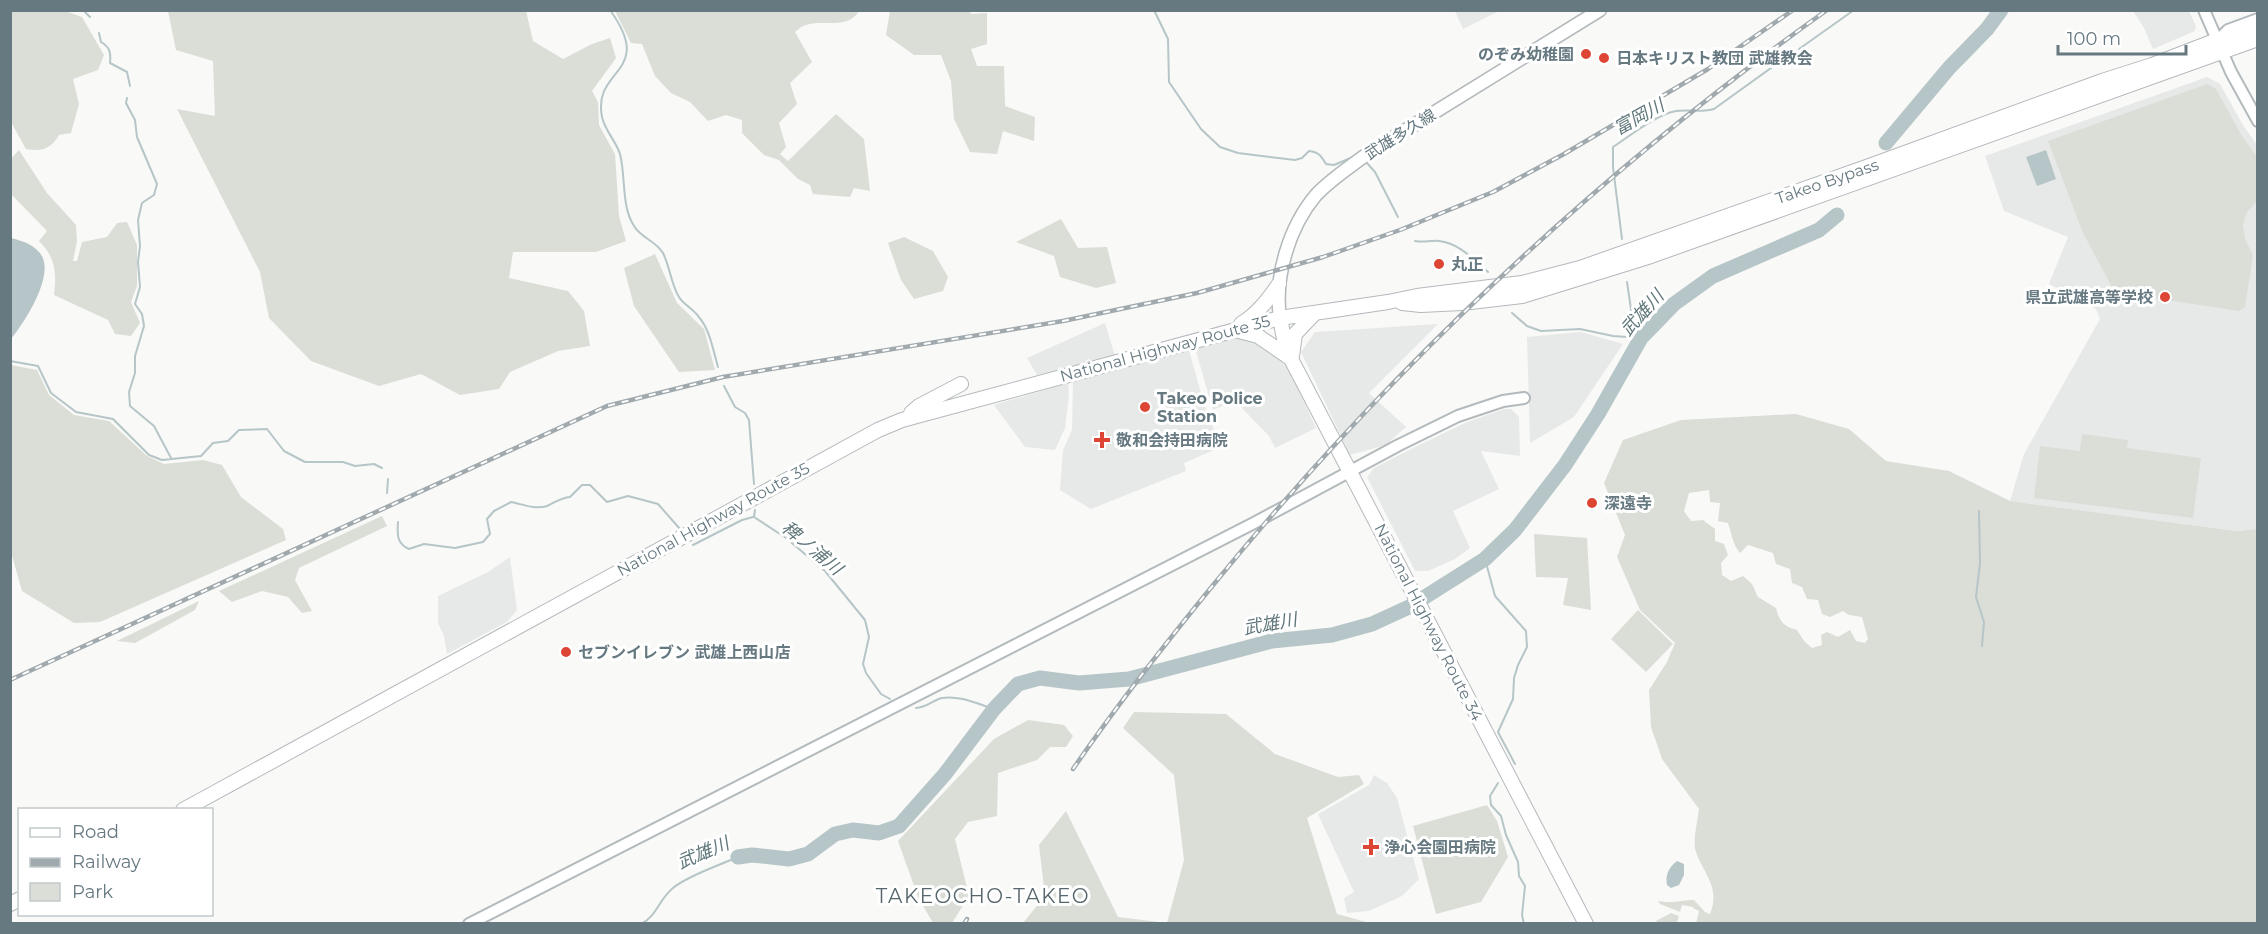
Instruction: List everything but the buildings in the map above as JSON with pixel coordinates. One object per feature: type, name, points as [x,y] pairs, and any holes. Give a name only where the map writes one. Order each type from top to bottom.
[{"type":"highway","name":"Takeo Bypass","points":[[2219,46],[2258,28]]},
{"type":"highway","name":"Takeo Bypass","points":[[1280,318],[1417,296],[1522,283],[1580,267],[1869,166],[2102,81],[2219,46],[2258,39]]},
{"type":"highway","points":[[1232,330],[1252,317],[1268,301],[1279,284]]},
{"type":"highway","points":[[1232,330],[1258,336],[1291,359],[1295,334],[1315,313]]},
{"type":"highway","name":"National Highway Route 35","points":[[187,808],[878,430],[902,420],[1280,318]]},
{"type":"highway","name":"National Highway Route 34","points":[[1280,318],[1285,344],[1291,359],[1586,924]]},
{"type":"highway","points":[[902,420],[919,406],[961,384]]},
{"type":"main road","name":"武雄多久線","points":[[1280,318],[1279,284],[1286,254],[1295,231],[1317,195],[1367,154],[1600,10]]},
{"type":"street","points":[[2204,10],[2219,46],[2258,121]]},
{"type":"street","points":[[2219,46],[2228,30],[2258,19]]},
{"type":"street","points":[[469,924],[1254,523],[1458,416],[1503,401],[1524,398]]},
{"type":"shaded area","points":[[1455,11],[1499,11],[1463,29]]},
{"type":"shaded area","points":[[2133,11],[2189,11],[2196,26],[2195,31],[2153,49],[2144,28]]},
{"type":"shaded area","name":"県立武雄高等学校","points":[[2207,77],[2220,84],[2257,145],[2257,529],[2236,531],[2010,501],[2024,454],[2100,319],[2096,309],[2049,284],[2068,237],[2004,211],[1985,156]]},
{"type":"shaded area","points":[[2046,150],[2056,179],[2037,186],[2026,157]]},
{"type":"shaded area","points":[[11,238],[30,244],[39,252],[44,261],[44,272],[42,284],[31,310],[11,339]]},
{"type":"shaded area","points":[[1105,323],[1115,356],[1037,375],[1027,358]]},
{"type":"shaded area","points":[[1438,324],[1369,393],[1406,427],[1386,445],[1350,455],[1301,352],[1315,332]]},
{"type":"shaded area","points":[[1581,332],[1623,344],[1574,417],[1530,443],[1527,337]]},
{"type":"shaded area","points":[[1238,337],[1257,340],[1272,350],[1290,371],[1316,428],[1275,448],[1269,436],[1235,401],[1213,410],[1195,348]]},
{"type":"shaded area","points":[[1189,350],[1204,404],[1221,447],[1184,463],[1186,471],[1091,509],[1060,490],[1063,450],[1072,430],[1073,381]]},
{"type":"shaded area","points":[[1068,383],[1065,428],[1055,450],[1025,447],[994,405]]},
{"type":"shaded area","points":[[1511,409],[1519,417],[1520,456],[1481,451],[1499,489],[1453,511],[1470,548],[1455,559],[1428,571],[1415,571],[1367,477],[1374,468],[1413,448],[1467,422]]},
{"type":"shaded area","points":[[510,557],[517,610],[507,622],[447,654],[444,636],[438,623],[438,596],[488,572]]},
{"type":"shaded area","name":"浄心会園田病院","points":[[1374,775],[1387,783],[1397,798],[1419,879],[1402,896],[1369,911],[1347,913],[1344,898],[1354,892],[1318,814],[1369,785]]},
{"type":"shaded area","points":[[1677,861],[1684,864],[1684,875],[1679,885],[1671,888],[1667,885],[1667,875]]},
{"type":"green space","points":[[969,10],[971,14],[987,13],[987,44],[971,49],[977,66],[1004,66],[1005,106],[1035,117],[1034,141],[1003,131],[997,154],[970,152],[954,119],[951,81],[941,55],[914,55],[886,35],[890,11]]},
{"type":"green space","points":[[10,11],[65,11],[82,17],[104,55],[98,70],[73,79],[79,104],[71,133],[59,135],[53,144],[41,150],[26,149],[11,122]]},
{"type":"green space","points":[[168,11],[526,11],[533,41],[563,59],[592,44],[610,38],[616,58],[592,91],[598,102],[599,125],[615,154],[619,216],[626,241],[596,252],[513,252],[509,278],[568,291],[584,311],[590,346],[558,351],[510,372],[499,389],[460,395],[421,374],[379,386],[311,361],[269,318],[260,272],[177,109],[215,116],[213,61],[176,50]]},
{"type":"green space","points":[[615,11],[859,11],[848,21],[810,24],[802,26],[795,32],[812,62],[790,83],[797,104],[779,123],[786,147],[780,154],[788,161],[836,114],[864,139],[870,191],[854,188],[850,197],[813,194],[810,185],[798,179],[779,160],[764,155],[742,133],[742,120],[726,115],[708,121],[690,102],[671,93],[655,76],[642,44],[631,43]]},
{"type":"green space","points":[[2207,84],[2216,89],[2242,136],[2257,157],[2257,201],[2247,212],[2243,225],[2245,239],[2253,255],[2245,307],[2239,311],[2134,295],[2118,298],[2083,233],[2048,141]]},
{"type":"green space","points":[[19,150],[47,193],[76,225],[77,241],[73,261],[77,261],[82,242],[107,237],[117,223],[127,222],[137,245],[137,286],[131,302],[140,323],[131,336],[115,334],[108,320],[54,295],[54,265],[49,253],[39,241],[47,231],[11,194],[11,159]]},
{"type":"green space","points":[[1061,219],[1078,248],[1107,247],[1116,283],[1096,288],[1060,277],[1054,256],[1016,242]]},
{"type":"green space","points":[[904,237],[933,251],[948,277],[943,291],[914,299],[901,280],[888,243]]},
{"type":"green space","points":[[655,254],[677,303],[704,329],[715,370],[679,372],[634,306],[624,268]]},
{"type":"green space","points":[[11,365],[37,370],[49,395],[74,415],[109,421],[147,456],[164,464],[203,460],[222,465],[241,497],[283,529],[286,540],[100,622],[74,623],[22,591],[11,552]]},
{"type":"green space","points":[[1796,414],[1849,429],[1886,461],[1949,471],[2010,501],[2236,531],[2257,529],[2257,923],[1696,924],[1699,911],[1693,907],[1682,905],[1680,912],[1660,904],[1658,901],[1694,900],[1710,914],[1713,904],[1712,888],[1695,848],[1699,809],[1662,759],[1651,727],[1649,690],[1667,662],[1675,643],[1640,610],[1617,557],[1625,535],[1604,483],[1623,440],[1681,420]],"holes":[[[1709,490],[1710,502],[1720,503],[1718,521],[1728,523],[1740,553],[1748,545],[1773,553],[1776,564],[1790,569],[1792,583],[1802,587],[1807,599],[1818,600],[1822,614],[1830,617],[1843,611],[1849,615],[1862,617],[1868,639],[1865,643],[1856,641],[1850,630],[1838,637],[1827,632],[1821,635],[1822,645],[1812,648],[1797,630],[1783,623],[1776,608],[1758,597],[1752,584],[1743,576],[1731,581],[1722,575],[1721,563],[1728,555],[1724,544],[1715,541],[1715,529],[1703,520],[1691,521],[1684,511],[1689,493]]]},
{"type":"green space","points":[[2082,434],[2128,440],[2127,448],[2201,458],[2193,518],[2034,498],[2040,446],[2080,451]]},
{"type":"green space","points":[[382,516],[387,526],[299,568],[295,580],[312,611],[302,613],[288,597],[262,591],[232,602],[219,591]]},
{"type":"green space","points":[[1534,534],[1587,538],[1591,610],[1563,605],[1568,578],[1536,577]]},
{"type":"green space","points":[[199,601],[195,610],[135,643],[117,641]]},
{"type":"green space","points":[[1638,610],[1673,644],[1646,672],[1611,639]]},
{"type":"green space","points":[[1134,712],[1226,714],[1275,754],[1338,777],[1359,775],[1364,784],[1307,818],[1337,914],[1370,923],[1167,923],[1184,860],[1174,775],[1123,728]]},
{"type":"green space","points":[[1028,720],[1064,725],[1073,736],[1066,747],[1050,747],[1037,760],[998,773],[997,816],[968,822],[955,839],[969,896],[952,923],[933,923],[918,897],[898,841],[994,739]]},
{"type":"green space","points":[[1487,805],[1497,821],[1508,857],[1481,902],[1436,914],[1413,826]]},
{"type":"green space","points":[[1066,811],[1118,917],[1167,923],[1023,923],[1045,896],[1039,845]]},
{"type":"green space","points":[[1671,913],[1679,916],[1677,922],[1682,923],[1658,923],[1656,921]]},
{"type":"waterway","points":[[83,10],[90,17]]},
{"type":"waterway","name":"稗ノ浦川","points":[[610,10],[622,31],[627,47],[625,59],[606,88],[601,101],[602,117],[620,154],[627,210],[640,234],[663,253],[679,297],[696,313],[705,327],[718,367]]},
{"type":"waterway","points":[[1154,10],[1168,39],[1169,82],[1201,129],[1220,147],[1238,153],[1295,160],[1302,158],[1309,151],[1319,155],[1326,164],[1334,165],[1353,157]]},
{"type":"waterway","name":"富岡川","points":[[1799,49],[1854,10]]},
{"type":"waterway","name":"武雄川","points":[[1886,143],[1949,68],[1987,29],[2001,10]]},
{"type":"waterway","points":[[99,33],[101,42],[109,51],[110,63],[127,72],[130,86]]},
{"type":"waterway","name":"富岡川","points":[[1622,239],[1613,167],[1613,147],[1652,121],[1669,113],[1714,109],[1789,55]]},
{"type":"waterway","points":[[127,98],[126,103],[135,120],[137,137],[157,184],[154,195],[142,203],[138,220],[140,287],[135,304],[142,314],[144,326],[135,356],[135,373],[129,392],[130,406],[154,426],[171,458]]},
{"type":"waterway","points":[[1367,163],[1375,172],[1398,217]]},
{"type":"waterway","name":"武雄川","points":[[738,857],[752,855],[789,859],[808,854],[835,834],[853,830],[879,833],[899,826],[945,774],[994,709],[1018,684],[1040,678],[1079,683],[1129,679],[1272,641],[1332,635],[1372,624],[1409,607],[1485,559],[1515,530],[1565,465],[1598,414],[1641,338],[1674,304],[1713,276],[1819,230],[1837,215]]},
{"type":"waterway","points":[[1415,241],[1446,242],[1465,252],[1488,272]]},
{"type":"waterway","points":[[1512,313],[1527,326],[1541,331],[1580,329],[1613,336],[1641,338],[1632,316],[1627,282]]},
{"type":"waterway","points":[[10,361],[38,366],[51,393],[76,412],[113,419],[149,455],[162,460],[201,456],[213,443],[228,441],[239,430],[267,429],[284,451],[305,462],[343,462],[355,466],[374,464],[382,468]]},
{"type":"waterway","name":"稗ノ浦川","points":[[724,386],[735,407],[745,413],[749,420],[754,484]]},
{"type":"waterway","points":[[387,493],[388,479]]},
{"type":"waterway","points":[[398,522],[399,538],[402,544],[409,549],[424,544],[455,548],[483,542],[490,534],[487,519],[494,511],[511,502],[533,507],[547,506],[570,497],[582,485],[590,485],[607,502],[628,496],[658,504],[680,529]]},
{"type":"waterway","name":"稗ノ浦川","points":[[755,510],[754,517],[786,538],[825,571],[865,620],[869,637],[863,664],[866,673],[881,694],[890,699]]},
{"type":"waterway","points":[[1979,511],[1980,563],[1976,597],[1984,622],[1982,646]]},
{"type":"waterway","points":[[693,545],[742,520],[753,517]]},
{"type":"waterway","points":[[1485,559],[1495,596],[1526,631],[1527,647],[1514,678],[1513,699],[1498,732],[1515,764]]},
{"type":"waterway","name":"稗ノ浦川","points":[[916,708],[948,697],[968,700],[994,709]]},
{"type":"waterway","points":[[1498,783],[1490,796],[1491,805],[1501,816],[1506,835],[1518,862],[1519,876],[1525,886],[1522,915],[1524,924]]},
{"type":"waterway","name":"武雄川","points":[[641,924],[651,917],[668,892],[679,884],[738,857]]},
{"type":"railway","points":[[10,680],[607,406],[723,377],[1063,321],[1197,293],[1323,257],[1400,230],[1493,192],[1564,154],[1708,69],[1793,10]]},
{"type":"railway","points":[[1073,769],[1142,675],[1214,584],[1352,426],[1425,350],[1579,206],[1742,73],[1827,10]]},
{"type":"railway","points":[[964,924],[967,919]]},
{"type":"place","name":"のぞみ幼稚園","points":[[1586,54]]},
{"type":"place","name":"日本キリスト教団 武雄教会","points":[[1604,58]]},
{"type":"place","name":"丸正","points":[[1439,264]]},
{"type":"place","name":"県立武雄高等学校","points":[[2165,297]]},
{"type":"place","name":"Takeo Police Station","points":[[1145,407]]},
{"type":"place","name":"敬和会持田病院","points":[[1102,440]]},
{"type":"place","name":"深遠寺","points":[[1592,503]]},
{"type":"place","name":"セブンイレブン 武雄上西山店","points":[[566,652]]},
{"type":"place","name":"浄心会園田病院","points":[[1371,847]]},
{"type":"district","name":"TAKEOCHO-TAKEO","points":[[983,896]]}]
